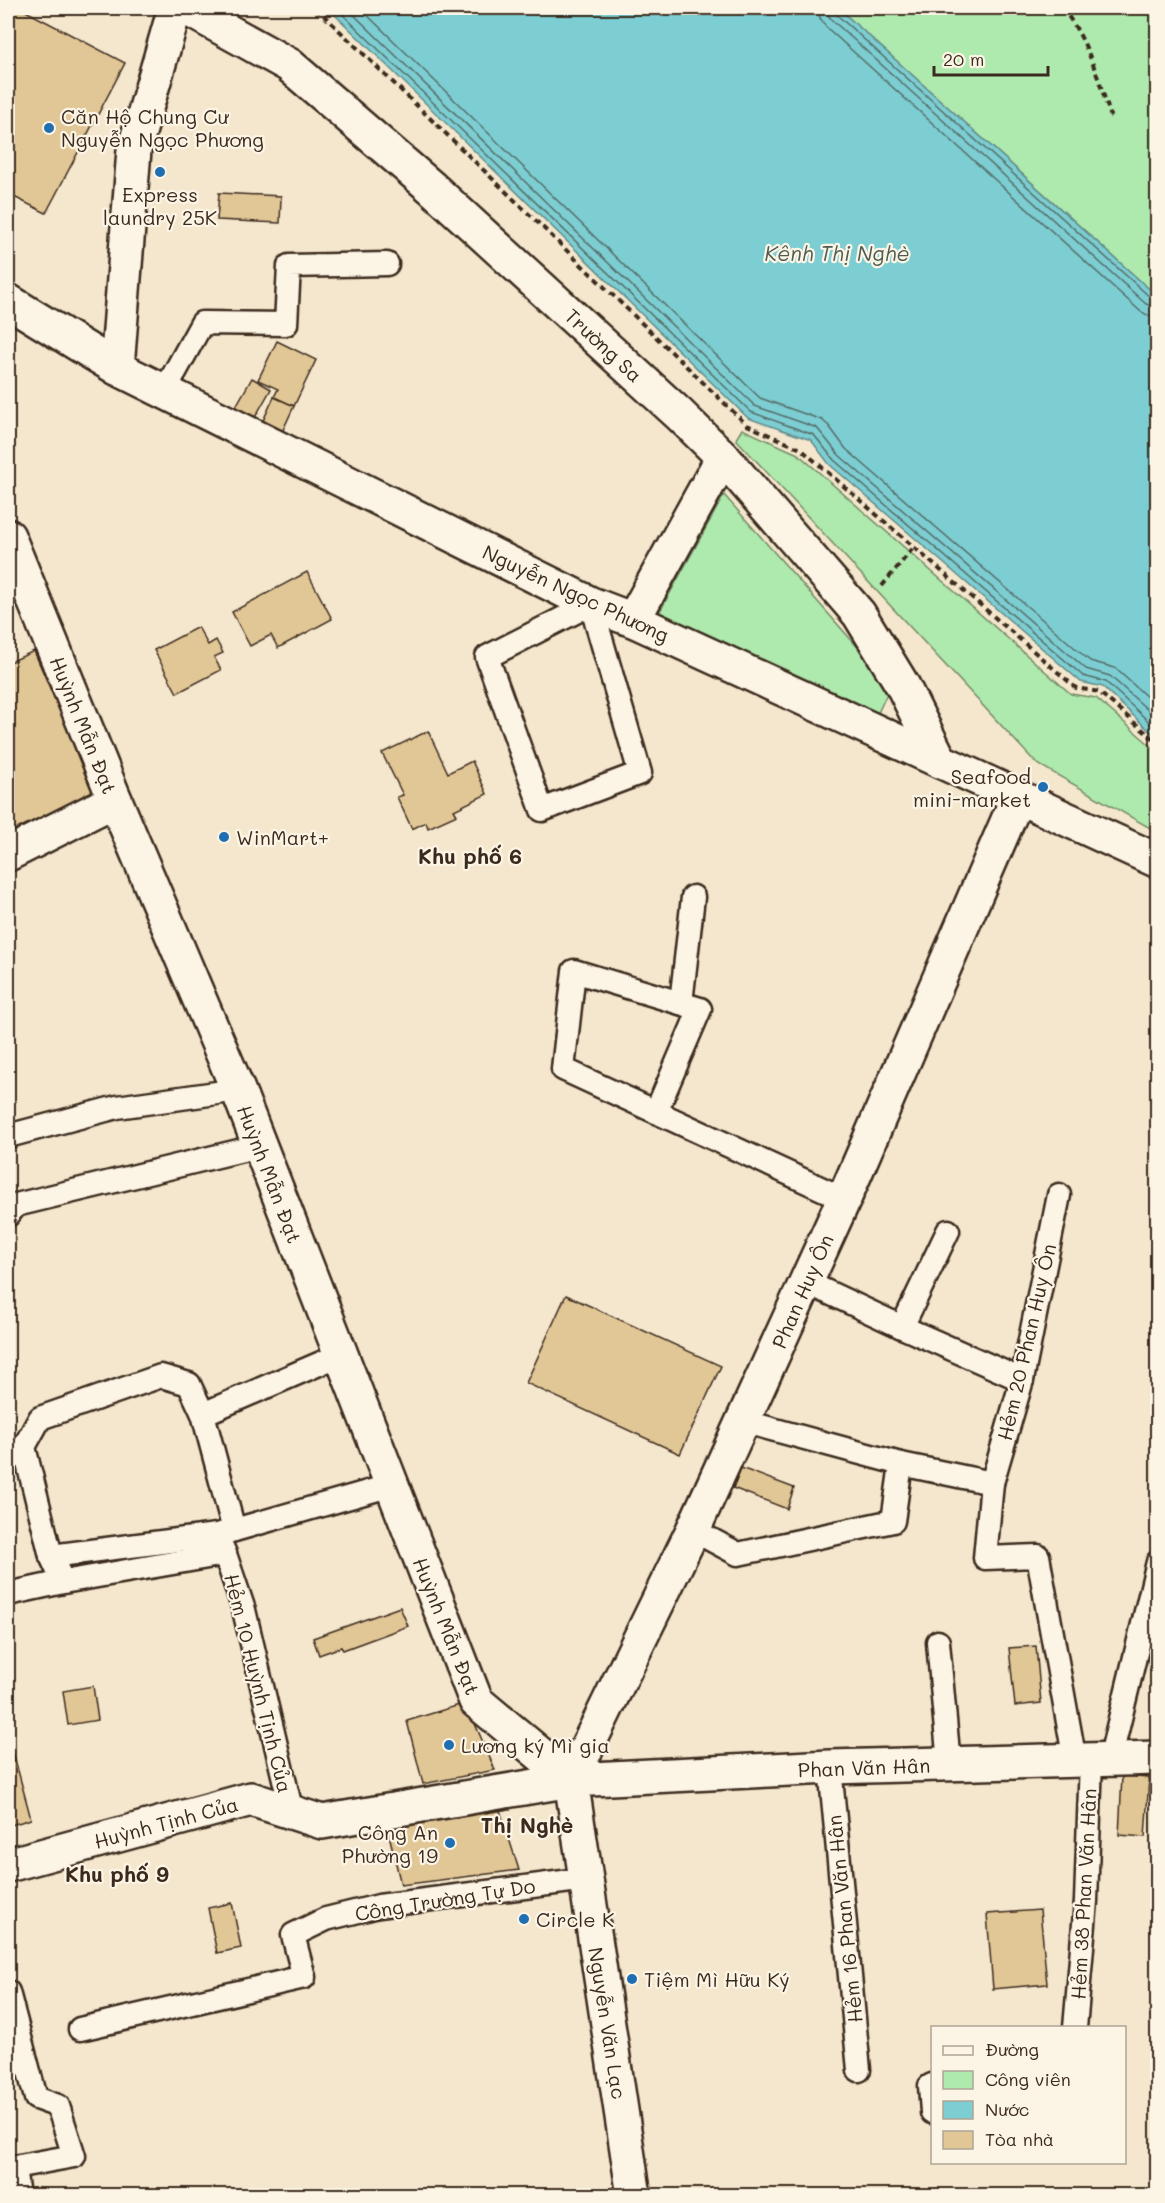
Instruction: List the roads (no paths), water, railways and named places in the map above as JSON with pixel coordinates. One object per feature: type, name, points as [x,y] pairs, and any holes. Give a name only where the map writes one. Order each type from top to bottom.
[{"type":"street","points":[[117,368],[134,150],[175,8]]},
{"type":"street","name":"Trường Sa","points":[[186,8],[289,65],[441,196],[723,457],[859,614],[903,686],[940,761]]},
{"type":"street","name":"Nguyễn Ngọc Phương","points":[[8,301],[117,368],[591,604],[633,620],[1158,861]]},
{"type":"street","points":[[633,620],[723,457]]},
{"type":"street","name":"Huỳnh Mẫn Đạt","points":[[8,536],[115,800],[238,1090],[476,1701],[571,1780]]},
{"type":"street","name":"Phan Huy Ôn","points":[[571,1780],[693,1530],[806,1282],[1018,796]]},
{"type":"street","points":[[8,854],[115,800]]},
{"type":"street","name":"Phan Văn Hân","points":[[571,1780],[830,1767],[1158,1758]]},
{"type":"street","name":"Huỳnh Tịnh Của","points":[[8,1865],[251,1799],[322,1822],[571,1780]]},
{"type":"street","name":"Nguyễn Văn Lạc","points":[[571,1780],[634,2196]]},
{"type":"lane","points":[[164,392],[202,323],[286,324],[289,266],[387,264]]},
{"type":"lane","points":[[591,604],[640,773],[542,810],[487,657],[591,604]]},
{"type":"lane","points":[[681,1003],[693,897]]},
{"type":"lane","points":[[656,1112],[700,1009],[574,971],[563,1069],[843,1199]]},
{"type":"lane","points":[[8,1136],[117,1107],[238,1090]]},
{"type":"lane","points":[[8,1215],[15,1205],[259,1146]]},
{"type":"lane","name":"Hẻm 20 Phan Huy Ôn","points":[[1059,1195],[1022,1380],[992,1483],[985,1558],[1038,1556],[1092,1761]]},
{"type":"lane","points":[[902,1327],[948,1231]]},
{"type":"lane","points":[[806,1282],[1022,1380]]},
{"type":"lane","points":[[203,1414],[342,1354]]},
{"type":"lane","name":"Hẻm 10 Huỳnh Tịnh Của","points":[[17,1464],[40,1418],[161,1377],[189,1384],[203,1414],[225,1540],[292,1813]]},
{"type":"lane","points":[[742,1421],[901,1464],[992,1483]]},
{"type":"lane","points":[[17,1464],[63,1582]]},
{"type":"lane","points":[[693,1530],[738,1554],[893,1521],[901,1464]]},
{"type":"lane","points":[[8,1594],[225,1540],[392,1485]]},
{"type":"lane","points":[[51,1556],[225,1540]]},
{"type":"lane","points":[[1092,1761],[1158,1562]]},
{"type":"lane","points":[[938,1642],[949,1764]]},
{"type":"lane","name":"Hẻm 38 Phan Văn Hân","points":[[1075,2026],[1086,1901],[1092,1761]]},
{"type":"lane","name":"Hẻm 16 Phan Văn Hân","points":[[830,1767],[859,2070]]},
{"type":"lane","name":"Công Trường Tự Do","points":[[80,2029],[304,1977],[293,1935],[327,1919],[379,1906],[586,1879]]},
{"type":"lane","points":[[8,1992],[36,2097],[57,2106],[74,2156],[11,2168],[18,2196]]},
{"type":"water","name":"Kênh Thị Nghè","points":[[328,8],[838,8],[1157,296],[1157,738],[1103,687],[1081,682],[829,464],[811,440],[748,418]]},
{"type":"place","name":"Căn Hộ Chung Cư Nguyễn Ngọc Phương","points":[[49,128]]},
{"type":"place","name":"Express laundry 25K","points":[[160,172]]},
{"type":"place","name":"Seafood mini-market","points":[[1043,787]]},
{"type":"place","name":"WinMart+","points":[[224,837]]},
{"type":"place","name":"Lương ký Mì gia","points":[[449,1745]]},
{"type":"place","name":"Công An Phường 19","points":[[450,1843]]},
{"type":"place","name":"Circle K","points":[[524,1919]]},
{"type":"place","name":"Tiệm Mì Hữu Ký","points":[[632,1979]]},
{"type":"district","name":"Khu phố 6","points":[[470,855]]},
{"type":"district","name":"Thị Nghè","points":[[527,1824]]},
{"type":"district","name":"Khu phố 9","points":[[117,1873]]}]
